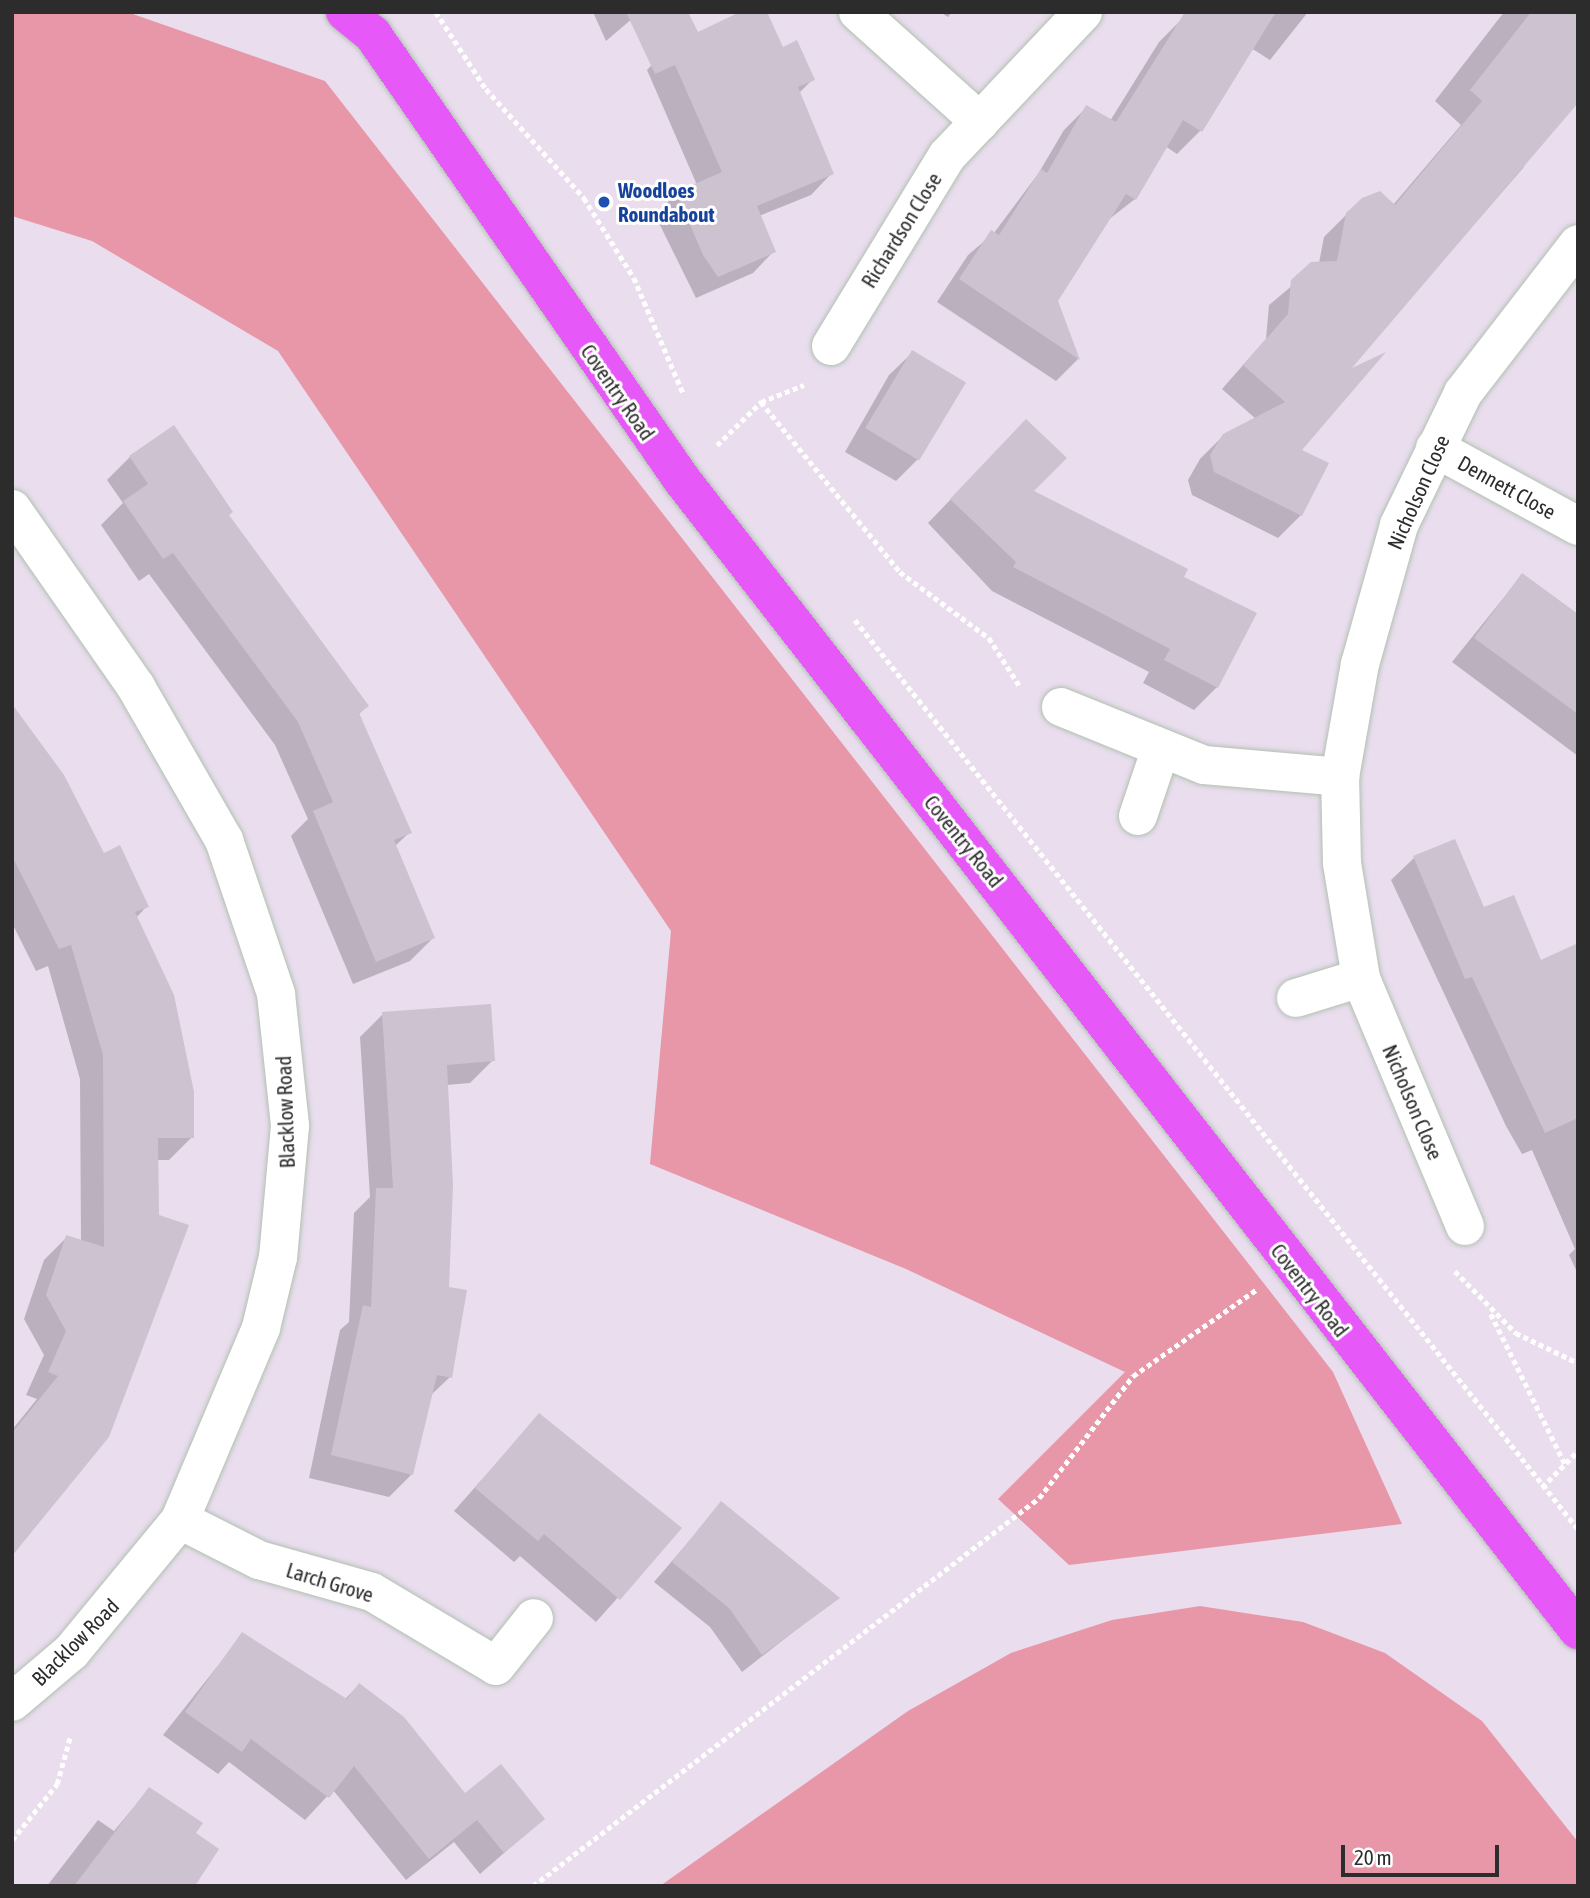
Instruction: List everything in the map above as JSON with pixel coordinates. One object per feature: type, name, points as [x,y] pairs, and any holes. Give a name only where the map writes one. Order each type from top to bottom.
[{"type":"main road","name":"Coventry Road","points":[[362,20],[682,481],[1289,1263],[1578,1629]]},
{"type":"street","points":[[858,12],[980,122]]},
{"type":"street","name":"Richardson Close","points":[[831,346],[910,209],[980,122],[1083,12]]},
{"type":"street","name":"Nicholson Close","points":[[1465,1226],[1361,978],[1342,863],[1340,777],[1379,586],[1435,448],[1492,349],[1578,244]]},
{"type":"street","name":"Dennett Close","points":[[1435,448],[1578,526]]},
{"type":"street","name":"Blacklow Road","points":[[12,509],[183,761],[223,840],[276,994],[290,1126],[278,1258],[261,1328],[180,1520],[79,1643],[12,1702]]},
{"type":"street","points":[[1061,707],[1160,751],[1204,765],[1340,777]]},
{"type":"street","points":[[1138,816],[1160,751]]},
{"type":"street","points":[[1296,998],[1361,978]]},
{"type":"street","name":"Larch Grove","points":[[180,1520],[259,1560],[372,1592],[496,1666],[534,1618]]},
{"type":"path","points":[[436,12],[486,89],[584,198],[634,278],[687,403]]},
{"type":"path","points":[[717,445],[761,402],[834,374],[831,346]]},
{"type":"path","points":[[761,402],[900,572],[989,638],[1024,695]]},
{"type":"path","points":[[710,435],[726,456]]},
{"type":"path","points":[[847,609],[1542,1488],[1578,1529]]},
{"type":"path","points":[[1465,1226],[1472,1244],[1446,1258],[1490,1312],[1565,1464]]},
{"type":"path","points":[[533,1886],[1039,1498],[1133,1376],[1289,1263]]},
{"type":"path","points":[[1490,1312],[1541,1349],[1578,1363]]},
{"type":"path","points":[[1542,1488],[1578,1451]]},
{"type":"path","points":[[12,1840],[57,1784],[70,1737]]},
{"type":"shaded area","points":[[12,12],[127,12],[325,81],[1333,1372],[1402,1524],[1069,1565],[998,1499],[1125,1372],[906,1269],[650,1164],[671,931],[278,351],[92,241],[12,216]]},
{"type":"shaded area","points":[[1200,1606],[1303,1622],[1385,1653],[1482,1721],[1578,1842],[1578,1886],[660,1886],[908,1711],[1011,1653],[1112,1620]]},
{"type":"building","points":[[626,12],[688,12],[698,32],[740,12],[767,12],[783,47],[797,40],[815,80],[798,87],[834,174],[757,206],[776,252],[718,277],[703,255],[676,192],[722,172],[675,65],[655,74]]},
{"type":"building","points":[[1185,12],[1276,12],[1202,132],[1183,120],[1136,200],[1126,194],[1058,301],[1080,360],[959,279],[991,230],[999,235],[1041,169],[1047,173],[1086,105],[1116,122]]},
{"type":"building","points":[[1531,12],[1578,12],[1578,103],[1352,368],[1386,352],[1302,450],[1329,463],[1302,516],[1214,472],[1210,455],[1223,434],[1285,402],[1243,365],[1288,314],[1291,280],[1311,262],[1337,261],[1346,213],[1362,198],[1380,191],[1395,205],[1482,101],[1470,90]]},
{"type":"building","points":[[912,350],[966,382],[919,460],[865,428]]},
{"type":"building","points":[[1026,419],[1067,458],[1034,491],[1188,569],[1184,577],[1257,613],[1218,688],[1164,660],[1170,649],[1013,567],[1016,562],[950,499]]},
{"type":"building","points":[[174,425],[233,512],[229,515],[369,706],[359,713],[412,833],[394,840],[435,938],[376,962],[313,811],[333,802],[298,722],[173,553],[163,559],[123,501],[148,484],[129,456]]},
{"type":"building","points":[[1522,573],[1578,614],[1578,714],[1474,638]]},
{"type":"building","points":[[12,704],[64,775],[104,853],[120,845],[149,907],[135,912],[174,995],[194,1092],[194,1138],[158,1138],[159,1215],[189,1225],[109,1437],[12,1556],[12,1433],[58,1376],[48,1372],[66,1331],[46,1295],[66,1235],[104,1247],[103,1055],[71,945],[59,949],[12,856]]},
{"type":"building","points":[[1455,839],[1484,907],[1514,895],[1541,960],[1578,943],[1578,1118],[1545,1133],[1472,977],[1465,979],[1413,856]]},
{"type":"building","points":[[491,1004],[495,1061],[447,1065],[453,1185],[449,1287],[467,1290],[452,1378],[437,1375],[413,1475],[331,1455],[363,1305],[371,1307],[376,1188],[393,1188],[382,1012]]},
{"type":"building","points":[[539,1413],[682,1528],[620,1600],[544,1534],[538,1541],[475,1488]]},
{"type":"building","points":[[721,1501],[840,1598],[762,1655],[729,1608],[672,1562]]},
{"type":"building","points":[[242,1632],[347,1699],[359,1683],[404,1717],[465,1793],[501,1764],[545,1819],[504,1853],[477,1820],[429,1859],[354,1766],[329,1798],[251,1739],[242,1752],[185,1712]]},
{"type":"building","points":[[149,1787],[203,1823],[196,1833],[219,1849],[195,1886],[74,1886]]},
{"type":"place","name":"Woodloes Roundabout","points":[[604,202]]}]
